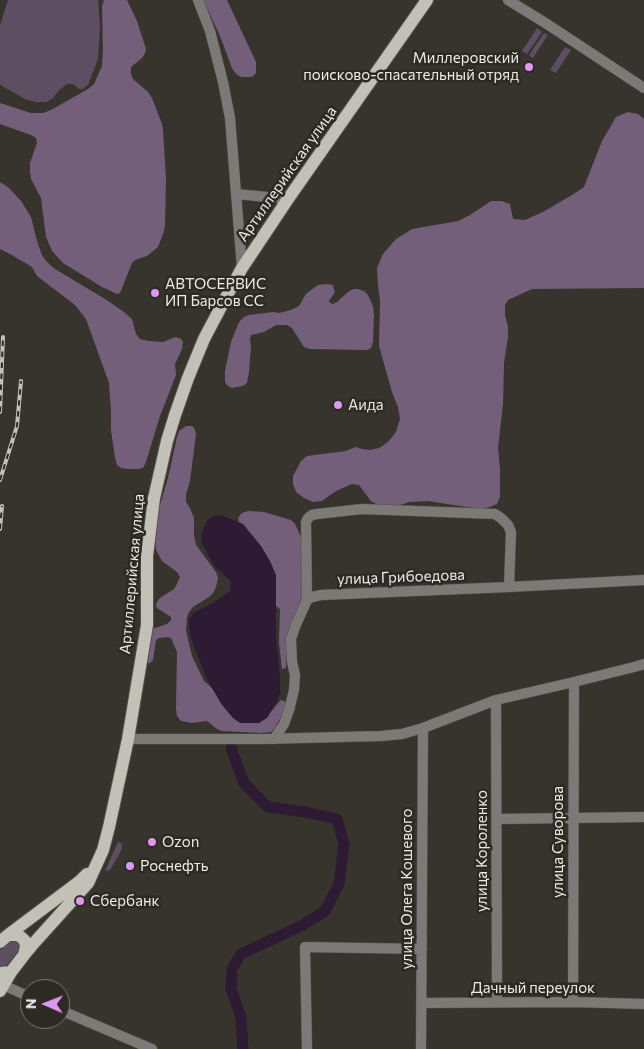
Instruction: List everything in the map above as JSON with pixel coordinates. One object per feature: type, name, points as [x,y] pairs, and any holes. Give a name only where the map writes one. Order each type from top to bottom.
[{"type":"main road","name":"Артиллерийская улица","points":[[4,981],[34,943],[88,883],[102,850],[109,827],[128,740],[147,626],[147,556],[154,498],[167,441],[181,396],[204,339],[242,268],[288,199],[428,0]]},
{"type":"main road","name":"Артиллерийская улица","points":[[4,938],[80,881],[96,865]]},
{"type":"main road","name":"Артиллерийская улица","points":[[4,938],[18,935],[22,938],[25,941],[26,947],[24,955]]},
{"type":"street","name":"Артиллерийская улица","points":[[198,0],[210,31],[224,82],[230,118],[242,268]]},
{"type":"street","points":[[508,0],[644,88]]},
{"type":"street","points":[[236,194],[288,199]]},
{"type":"street","points":[[274,738],[284,724],[294,690],[295,675],[292,662],[291,639],[307,600],[306,522],[312,515],[362,509],[495,514],[508,525],[511,532],[509,587]]},
{"type":"street","name":"улица Грибоедова","points":[[307,600],[321,595],[644,580]]},
{"type":"street","points":[[128,740],[381,736],[402,734],[423,728],[496,700],[644,664]]},
{"type":"street","name":"улица Суворова","points":[[573,1002],[574,682]]},
{"type":"street","name":"улица Короленко","points":[[496,700],[497,1002]]},
{"type":"street","name":"улица Олега Кошевого","points":[[421,1049],[423,728]]},
{"type":"street","points":[[497,819],[644,817]]},
{"type":"street","points":[[307,1049],[305,947],[422,949]]},
{"type":"street","points":[[4,981],[20,991]]},
{"type":"street","name":"Дачный переулок","points":[[421,1003],[573,1002],[644,1004]]},
{"type":"street","points":[[70,1014],[152,1049]]},
{"type":"shaded area","points":[[8,0],[98,0],[100,26],[98,59],[88,85],[83,89],[79,89],[73,84],[67,84],[53,98],[46,102],[36,102],[25,99],[0,84],[0,25]]},
{"type":"shaded area","points":[[104,0],[127,0],[137,21],[146,49],[142,58],[131,67],[131,74],[133,79],[152,98],[162,124],[166,178],[165,225],[158,247],[147,256],[132,263],[120,293],[117,294],[63,263],[52,251],[46,237],[41,198],[31,179],[30,163],[37,143],[36,138],[0,124],[0,103],[31,113],[43,113],[94,84],[102,66],[102,6]]},
{"type":"shaded area","points":[[203,0],[227,0],[256,62],[256,73],[252,77],[241,77],[232,68],[220,36]]},
{"type":"shaded area","points":[[537,28],[542,32],[527,54],[522,51]]},
{"type":"shaded area","points":[[544,33],[548,35],[533,58],[529,55]]},
{"type":"shaded area","points":[[565,47],[571,50],[556,73],[550,70]]},
{"type":"shaded area","points":[[628,112],[638,114],[644,119],[644,288],[532,289],[508,300],[505,305],[508,337],[504,363],[503,404],[498,448],[500,497],[497,504],[479,509],[428,501],[409,502],[394,507],[380,506],[371,501],[359,485],[352,484],[336,491],[322,501],[313,502],[296,492],[293,476],[301,461],[307,456],[346,451],[355,447],[370,450],[379,448],[388,442],[396,432],[400,419],[398,407],[379,346],[380,302],[377,268],[383,254],[396,239],[412,229],[458,221],[491,201],[502,201],[510,204],[513,219],[525,220],[543,212],[584,187],[602,141],[616,117]]},
{"type":"shaded area","points":[[0,182],[9,188],[21,201],[31,217],[42,255],[55,269],[124,312],[132,319],[136,334],[140,339],[163,342],[176,337],[183,342],[175,364],[176,375],[143,468],[128,469],[117,465],[111,430],[109,383],[86,319],[75,305],[37,276],[32,267],[0,249]]},
{"type":"shaded area","points":[[318,285],[333,285],[335,292],[329,301],[333,304],[353,289],[364,291],[368,295],[373,306],[374,315],[371,348],[367,350],[310,349],[304,347],[292,328],[287,325],[276,325],[264,332],[251,335],[247,383],[243,386],[232,388],[228,386],[225,382],[225,371],[231,342],[239,322],[249,315],[279,313],[291,310],[299,306],[306,294],[311,290]]},
{"type":"shaded area","points":[[186,426],[192,426],[196,434],[186,502],[194,518],[196,545],[216,572],[218,578],[213,593],[193,607],[187,617],[186,631],[192,656],[204,681],[223,697],[267,716],[281,700],[284,701],[286,704],[284,712],[271,732],[222,731],[207,721],[192,723],[181,721],[177,716],[176,709],[177,652],[171,638],[159,638],[156,640],[153,660],[150,663],[146,663],[152,629],[167,624],[171,620],[171,617],[157,608],[157,602],[174,589],[180,577],[177,572],[162,561],[156,550],[155,541],[158,512],[177,437],[179,431]]},
{"type":"shaded area","points":[[248,511],[264,512],[291,520],[301,537],[302,603],[287,639],[286,668],[282,669],[279,642],[280,609],[270,602],[238,518],[242,513]]},
{"type":"shaded area","points":[[221,515],[243,524],[261,546],[276,575],[276,635],[280,692],[278,700],[267,718],[259,723],[240,723],[222,705],[205,675],[189,628],[189,619],[193,613],[213,603],[230,591],[231,581],[215,567],[202,544],[201,535],[207,521],[213,516]]},
{"type":"shaded area","points":[[118,842],[121,843],[121,851],[110,870],[105,871]]},
{"type":"shaded area","points":[[13,940],[19,940],[21,947],[4,968],[0,968],[0,950]]},
{"type":"waterway","points":[[231,748],[244,783],[268,807],[337,819],[344,844],[339,884],[325,911],[303,925],[241,954],[232,969],[231,989],[241,1017],[243,1049]]},
{"type":"railway","points":[[0,412],[3,337]]},
{"type":"railway","points":[[0,480],[17,426],[21,381]]},
{"type":"railway","points":[[0,529],[2,506]]},
{"type":"place","name":"Миллеровский поисково-спасательный отряд","points":[[529,67]]},
{"type":"place","name":"АВТОСЕРВИС ИП Барсов СС","points":[[155,293]]},
{"type":"place","name":"Аида","points":[[338,405]]},
{"type":"place","name":"Ozon","points":[[152,842]]},
{"type":"place","name":"Роснефть","points":[[130,866]]},
{"type":"place","name":"Сбербанк","points":[[80,901]]}]
